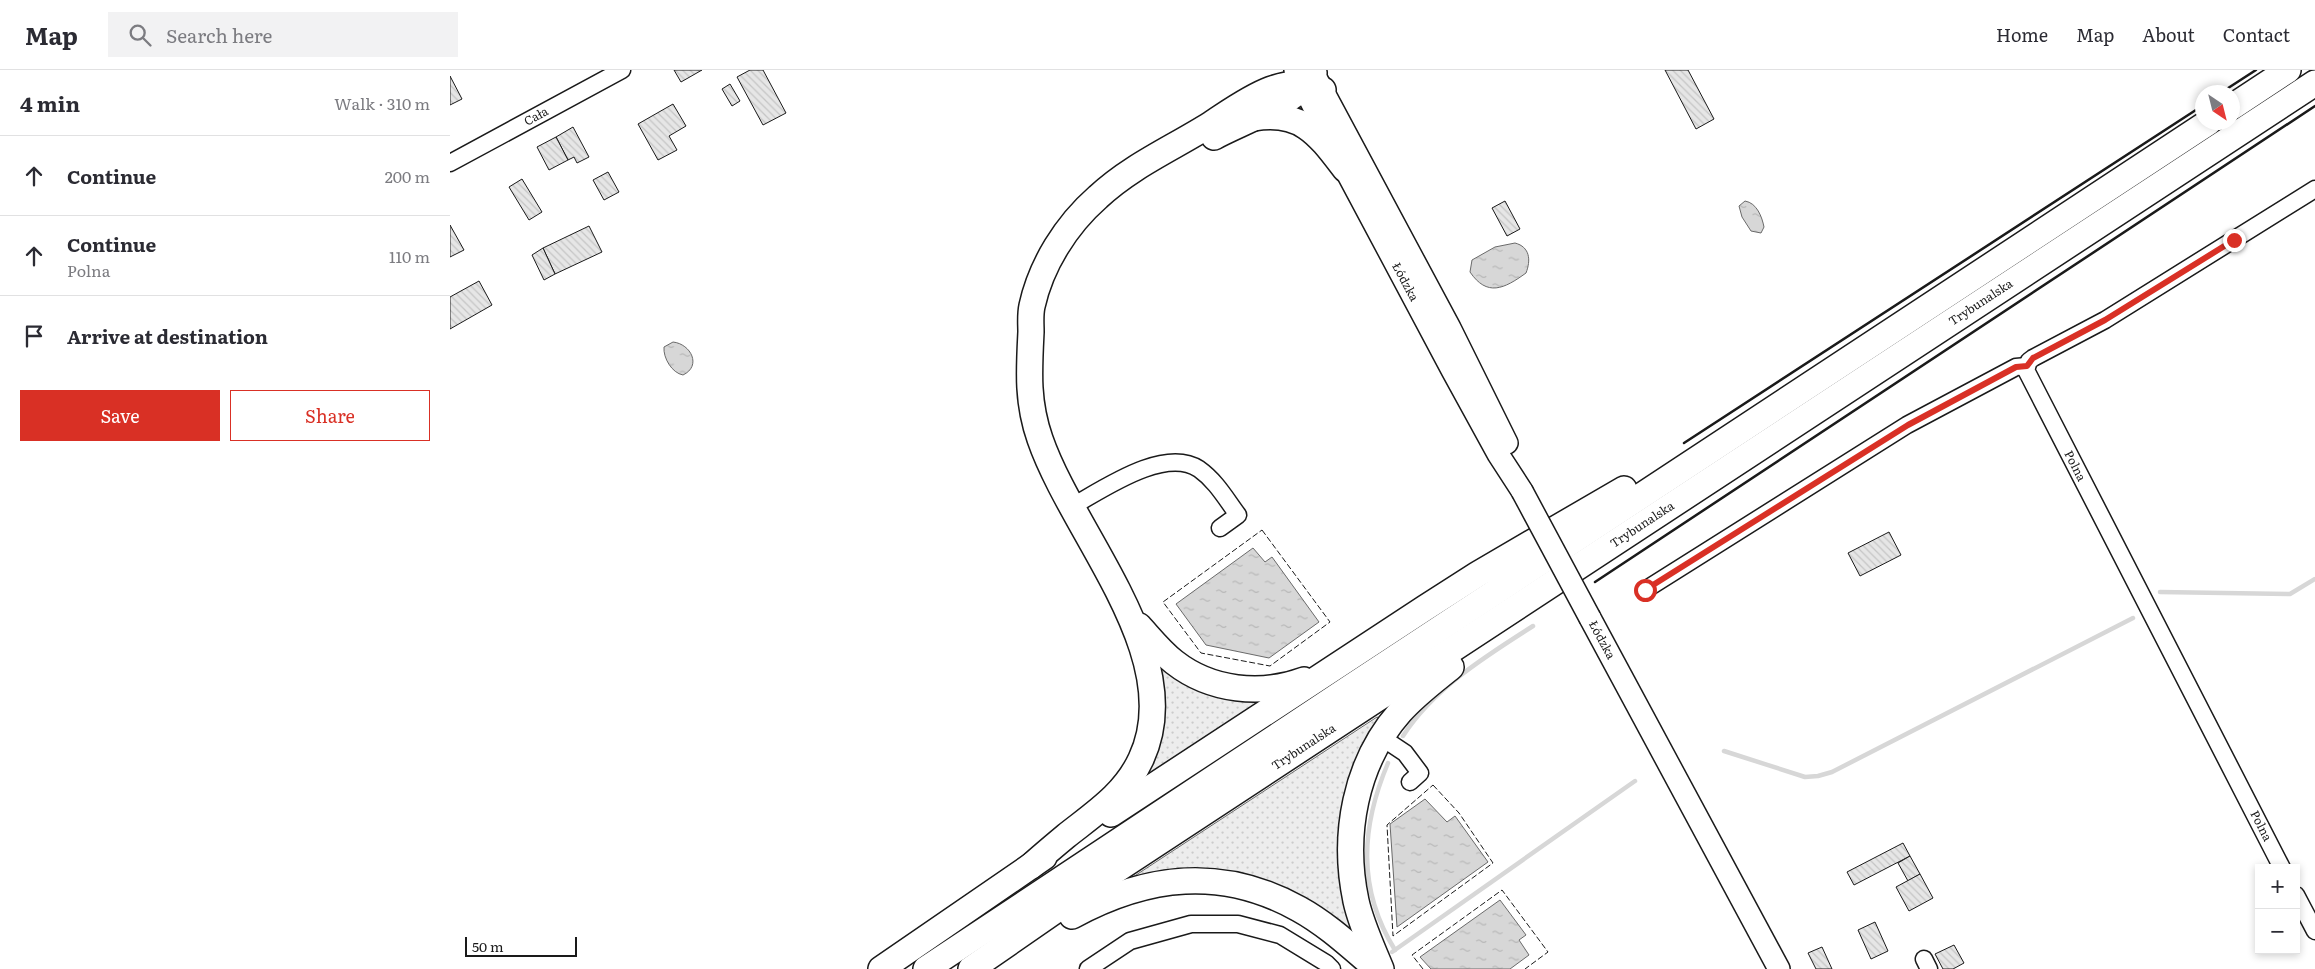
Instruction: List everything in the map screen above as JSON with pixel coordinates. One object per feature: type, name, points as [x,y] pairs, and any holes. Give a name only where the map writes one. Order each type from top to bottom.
[{"type":"highway","points":[[2240,102],[2288,70]]},
{"type":"highway","points":[[1030,866],[1114,799],[1130,778],[1143,756],[1153,717],[1153,692],[1147,661],[1132,619],[1071,507],[1047,458],[1033,413],[1028,372],[1031,309],[1047,264],[1078,216],[1097,197],[1120,178],[1211,124],[1265,80],[1308,78]]},
{"type":"highway","points":[[1031,331],[1048,293],[1064,264],[1089,227],[1127,187],[1215,136],[1291,97],[1308,78]]},
{"type":"highway","name":"Trybunalska","points":[[981,962],[1080,894],[2315,83]]},
{"type":"highway","points":[[1247,120],[1260,117],[1277,117],[1301,124],[1318,134],[1344,169]]},
{"type":"highway","name":"Trybunalska","points":[[926,969],[2197,130]]},
{"type":"highway","points":[[881,969],[1030,866],[1478,574],[1642,478],[1743,430]]},
{"type":"highway","points":[[1379,969],[1356,903],[1350,868],[1350,837],[1359,790],[1369,761],[1381,737],[1400,712],[1418,694],[1552,584]]},
{"type":"highway","points":[[1132,619],[1181,667],[1204,679],[1228,687],[1256,690],[1280,687],[1303,680],[1339,664]]},
{"type":"highway","points":[[981,962],[1042,933],[1099,902],[1137,887],[1164,882],[1217,882],[1248,887],[1274,896],[1300,909],[1379,969]]},
{"type":"main road","name":"Łódzka","points":[[1308,78],[1344,169],[1498,454],[1522,491],[1779,969]]},
{"type":"main road","name":"Łódzka","points":[[1308,78],[1485,396],[1513,457],[1522,491]]},
{"type":"street","name":"Cała","points":[[450,163],[622,70]]},
{"type":"street","points":[[1645,590],[1908,425],[2016,367],[2027,366],[2033,358],[2105,320],[2315,189]]},
{"type":"street","name":"Polna","points":[[2027,366],[2028,374],[2280,864]]},
{"type":"street","points":[[1071,507],[1129,475],[1152,466],[1176,462],[1197,468],[1216,483],[1238,515],[1220,528]]},
{"type":"street","points":[[1381,737],[1405,753],[1420,773],[1410,782]]},
{"type":"street","points":[[2300,903],[2315,932]]},
{"type":"street","points":[[1088,969],[1130,941],[1191,924],[1238,924],[1280,935],[1326,963],[1332,969]]},
{"type":"shaded area","points":[[1155,659],[1267,698],[1147,778],[1143,774]]},
{"type":"shaded area","points":[[1377,717],[1382,719],[1364,756],[1357,941],[1308,900],[1133,877]]},
{"type":"water","points":[[1745,201],[1753,204],[1760,215],[1764,227],[1761,233],[1751,231],[1742,217],[1739,206]]},
{"type":"water","points":[[1515,243],[1524,248],[1528,255],[1526,273],[1510,283],[1496,288],[1489,288],[1476,280],[1470,272],[1472,260],[1495,247]]},
{"type":"water","points":[[673,342],[685,347],[692,356],[692,366],[683,375],[672,368],[665,356],[664,347]]},
{"type":"water","points":[[1253,548],[1265,562],[1272,557],[1319,622],[1269,658],[1206,645],[1176,604]]},
{"type":"water","points":[[1425,799],[1447,822],[1455,816],[1488,862],[1397,927],[1390,824]]},
{"type":"water","points":[[1500,900],[1526,935],[1519,940],[1529,955],[1510,969],[1431,969],[1420,957]]},
{"type":"building","points":[[674,70],[702,70],[681,82]]},
{"type":"building","points":[[750,70],[763,70],[786,113],[763,125],[737,77]]},
{"type":"building","points":[[1665,70],[1688,70],[1714,119],[1696,129]]},
{"type":"building","points":[[450,76],[462,99],[450,105]]},
{"type":"building","points":[[730,84],[740,101],[732,106],[722,89]]},
{"type":"building","points":[[673,104],[686,126],[669,136],[677,150],[658,160],[638,124]]},
{"type":"building","points":[[573,127],[589,157],[577,163],[574,157],[568,160],[556,137]]},
{"type":"building","points":[[556,137],[568,160],[549,170],[537,147]]},
{"type":"building","points":[[608,172],[619,192],[604,200],[593,180]]},
{"type":"building","points":[[522,179],[542,212],[529,220],[509,187]]},
{"type":"building","points":[[1505,201],[1520,229],[1507,236],[1492,208]]},
{"type":"building","points":[[450,225],[464,250],[450,257]]},
{"type":"building","points":[[589,226],[602,252],[555,274],[543,248]]},
{"type":"building","points":[[543,248],[555,274],[544,280],[532,255]]},
{"type":"building","points":[[479,281],[492,305],[450,329],[450,297]]},
{"type":"building","points":[[1889,532],[1901,555],[1860,576],[1848,553]]},
{"type":"building","points":[[1903,843],[1910,856],[1854,885],[1847,872]]},
{"type":"building","points":[[1910,856],[1920,874],[1908,881],[1898,863]]},
{"type":"building","points":[[1920,874],[1933,898],[1909,911],[1896,887]]},
{"type":"building","points":[[1875,922],[1888,951],[1871,959],[1858,930]]},
{"type":"building","points":[[1954,945],[1964,963],[1953,969],[1943,969],[1935,954]]},
{"type":"building","points":[[1822,947],[1832,969],[1816,969],[1808,953]]},
{"type":"waterway","points":[[2160,592],[2290,594],[2315,579]]},
{"type":"waterway","points":[[1724,751],[1805,777],[1832,772],[2133,618]]},
{"type":"waterway","points":[[1403,736],[1445,688],[1479,661],[1533,626]]},
{"type":"waterway","points":[[1388,763],[1372,811],[1368,834],[1367,858],[1374,904],[1395,950]]},
{"type":"waterway","points":[[1392,952],[1635,781]]},
{"type":"fence","points":[[1262,530],[1330,622],[1270,666],[1201,653],[1163,602],[1262,530]]},
{"type":"fence","points":[[1433,785],[1459,813],[1493,863],[1393,936],[1387,825],[1433,785]]},
{"type":"fence","points":[[1423,969],[1412,955],[1502,890],[1548,952],[1525,969]]},
{"type":"wall","points":[[2233,85],[2256,70]]},
{"type":"wall","points":[[1595,582],[2315,106]]},
{"type":"wall","points":[[1684,443],[2195,111]]},
{"type":"route","points":[[1645,590],[1908,425],[2016,367],[2027,366],[2033,358],[2105,320],[2234,240]]}]
